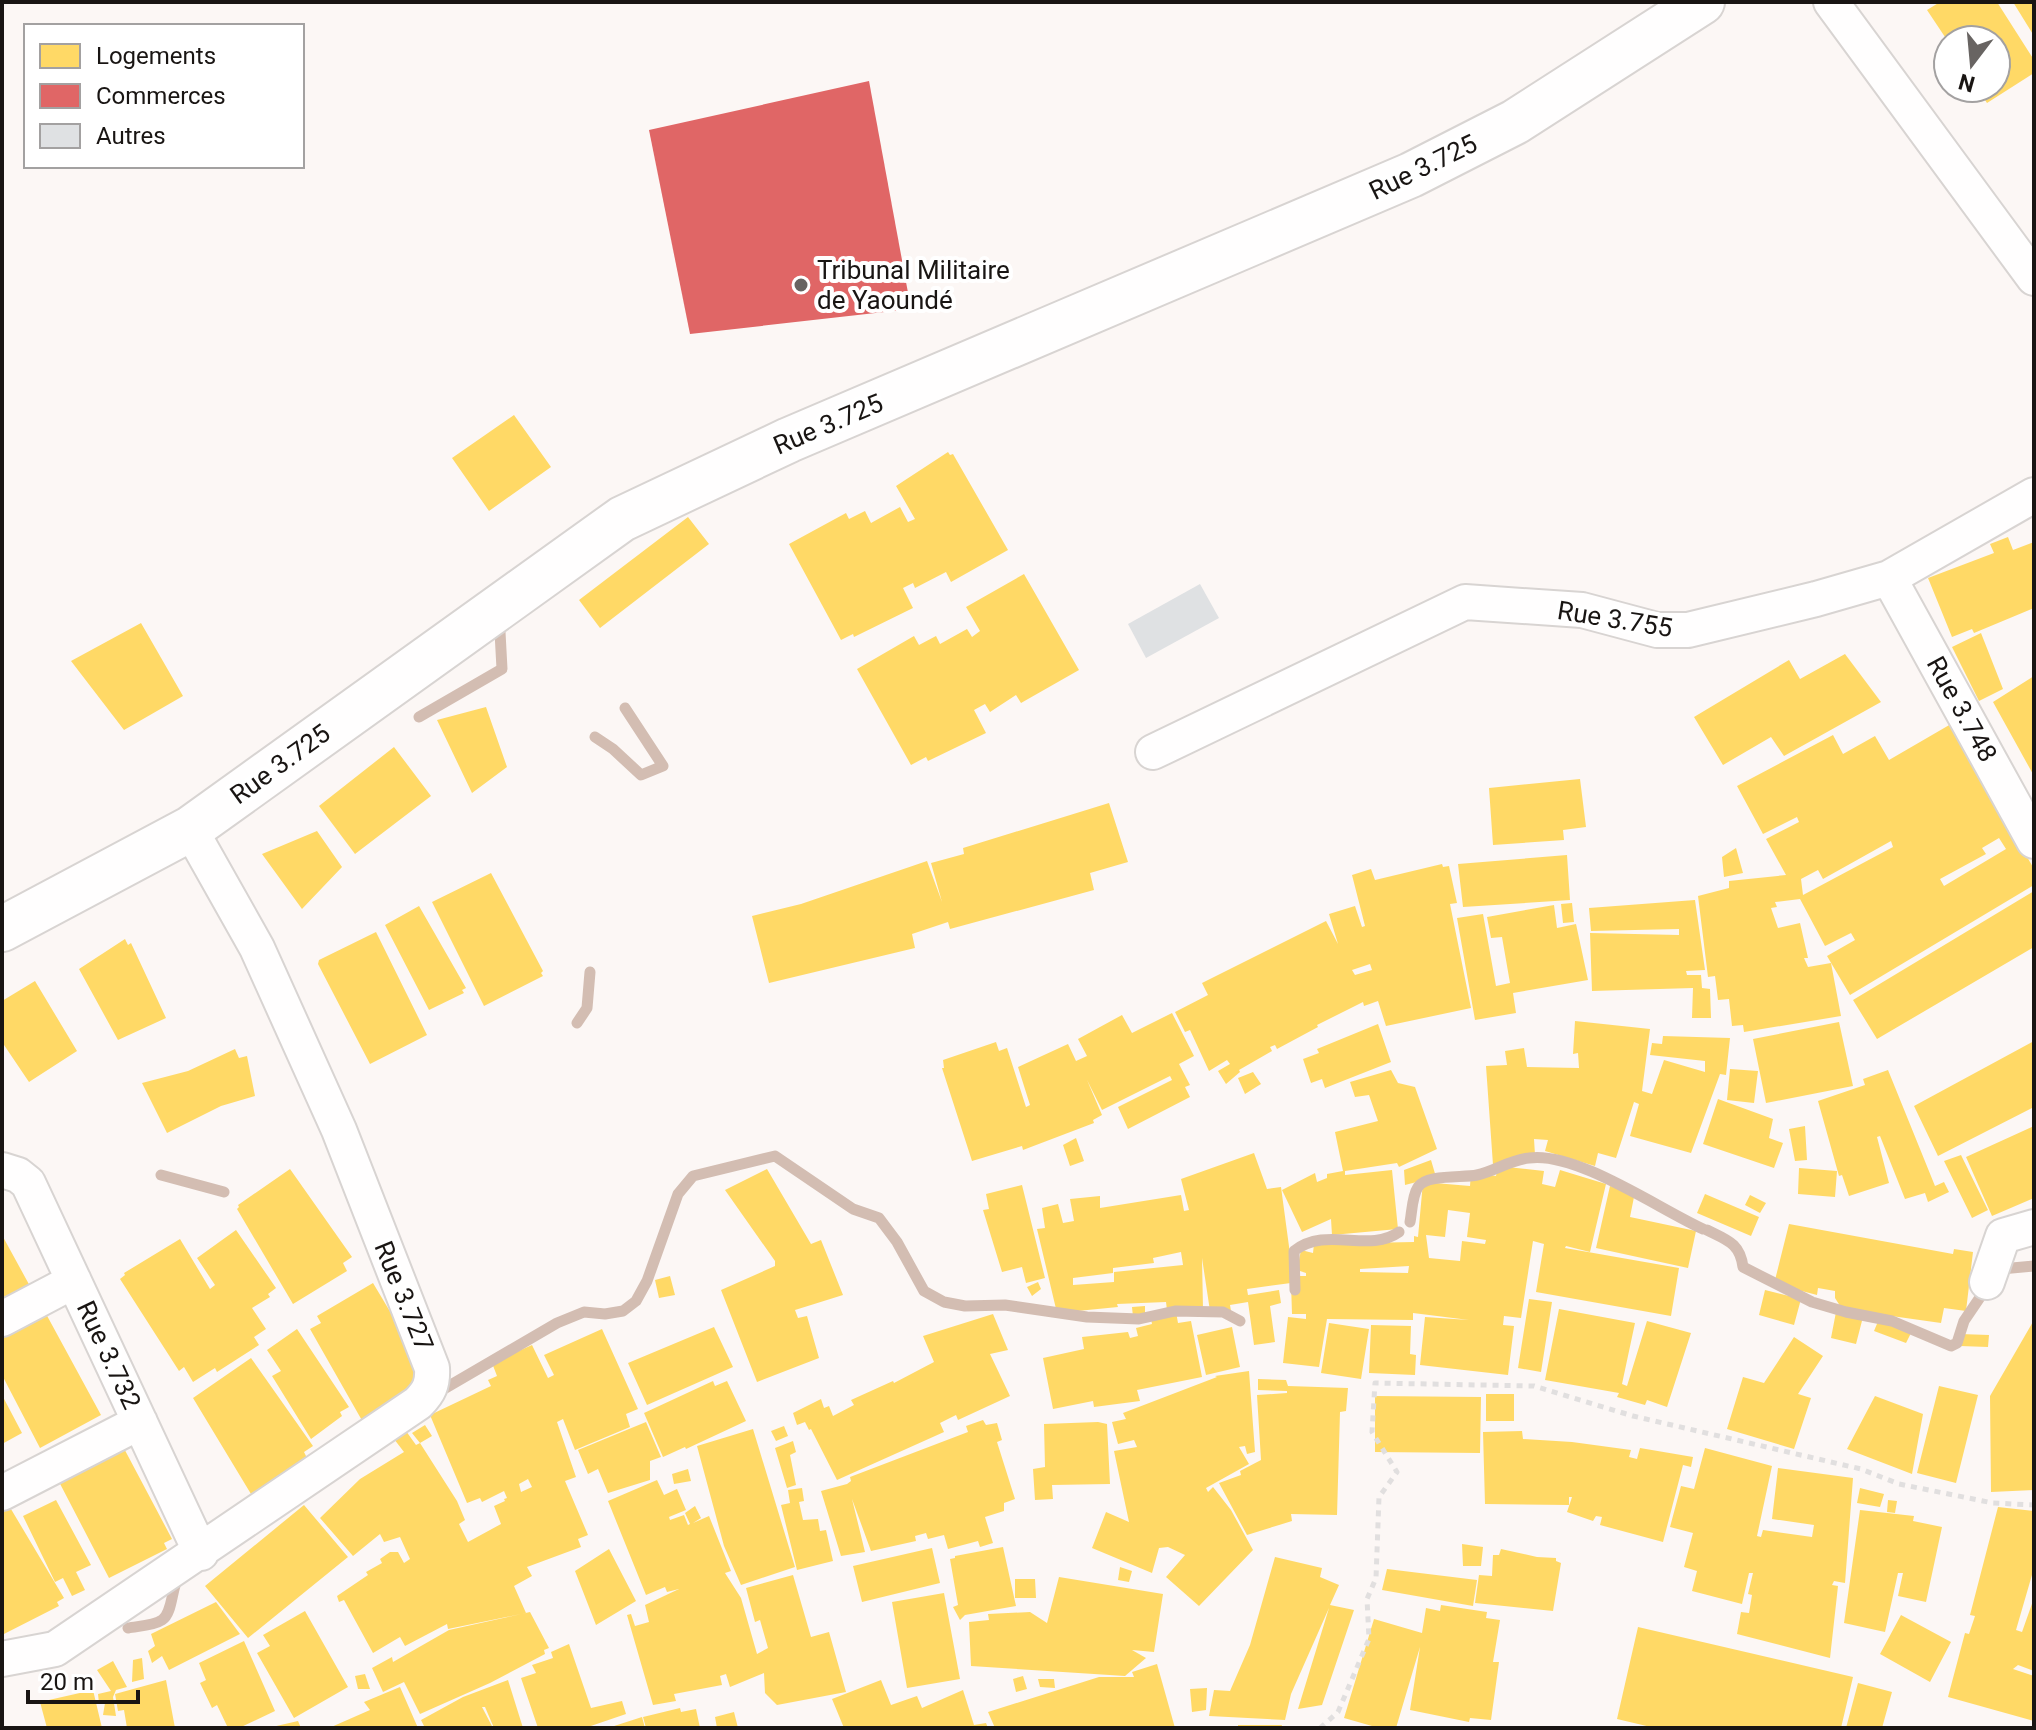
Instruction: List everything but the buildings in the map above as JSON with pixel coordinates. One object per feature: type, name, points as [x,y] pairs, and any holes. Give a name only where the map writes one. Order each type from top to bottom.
[{"type":"street","name":"Rue 3.725","points":[[2,929],[190,829],[622,519],[789,440],[1411,175],[1515,122],[1702,2]]},
{"type":"street","points":[[1831,2],[2034,278]]},
{"type":"street","name":"Rue 3.755","points":[[1153,752],[1465,602],[1582,610],[1657,630],[1688,630],[1889,578],[2034,495]]},
{"type":"street","name":"Rue 3.748","points":[[1889,578],[2034,841]]},
{"type":"street","name":"Rue 3.727","points":[[2,1659],[55,1649],[201,1553],[418,1403],[428,1393],[433,1380],[432,1368],[339,1130],[257,948],[190,829]]},
{"type":"street","name":"Rue 3.732","points":[[3,1170],[18,1175],[28,1183],[201,1553]]},
{"type":"street","points":[[1987,1282],[2003,1236],[2034,1227]]},
{"type":"street","points":[[2,1319],[74,1281]]},
{"type":"street","points":[[2,1493],[140,1422]]},
{"type":"path","points":[[1320,1728],[1338,1712],[1369,1639],[1367,1599],[1376,1578],[1379,1497],[1397,1472],[1372,1432],[1375,1383],[1534,1386],[1648,1419],[1861,1469],[1899,1484],[1993,1503],[2034,1505]]},
{"type":"waterway","points":[[419,717],[502,669],[500,632]]},
{"type":"waterway","points":[[595,737],[641,775],[663,766],[625,708]]},
{"type":"waterway","points":[[577,1023],[587,1008],[590,972]]},
{"type":"waterway","points":[[437,1393],[557,1323],[584,1312],[605,1314],[623,1311],[636,1301],[647,1281],[678,1194],[693,1176],[775,1156],[853,1209],[879,1218],[897,1242],[924,1291],[944,1302],[965,1306],[1005,1305],[1087,1317],[1139,1319],[1175,1311],[1223,1312],[1240,1321]]},
{"type":"waterway","points":[[1410,1222],[1414,1195],[1422,1183],[1436,1178],[1477,1175],[1522,1159],[1548,1158],[1593,1172],[1703,1229]]},
{"type":"waterway","points":[[161,1175],[224,1192]]},
{"type":"waterway","points":[[1707,1230],[1736,1247],[1743,1267],[1812,1302],[1892,1321],[1951,1346],[1957,1343],[1964,1321],[1987,1287]]},
{"type":"waterway","points":[[1295,1290],[1294,1251],[1320,1240],[1374,1241],[1399,1232]]},
{"type":"waterway","points":[[1998,1273],[2001,1269],[2034,1266]]},
{"type":"waterway","points":[[128,1628],[154,1624],[166,1617],[179,1576]]},
{"type":"place","name":"Tribunal Militaire de Yaoundé","points":[[801,285]]}]
